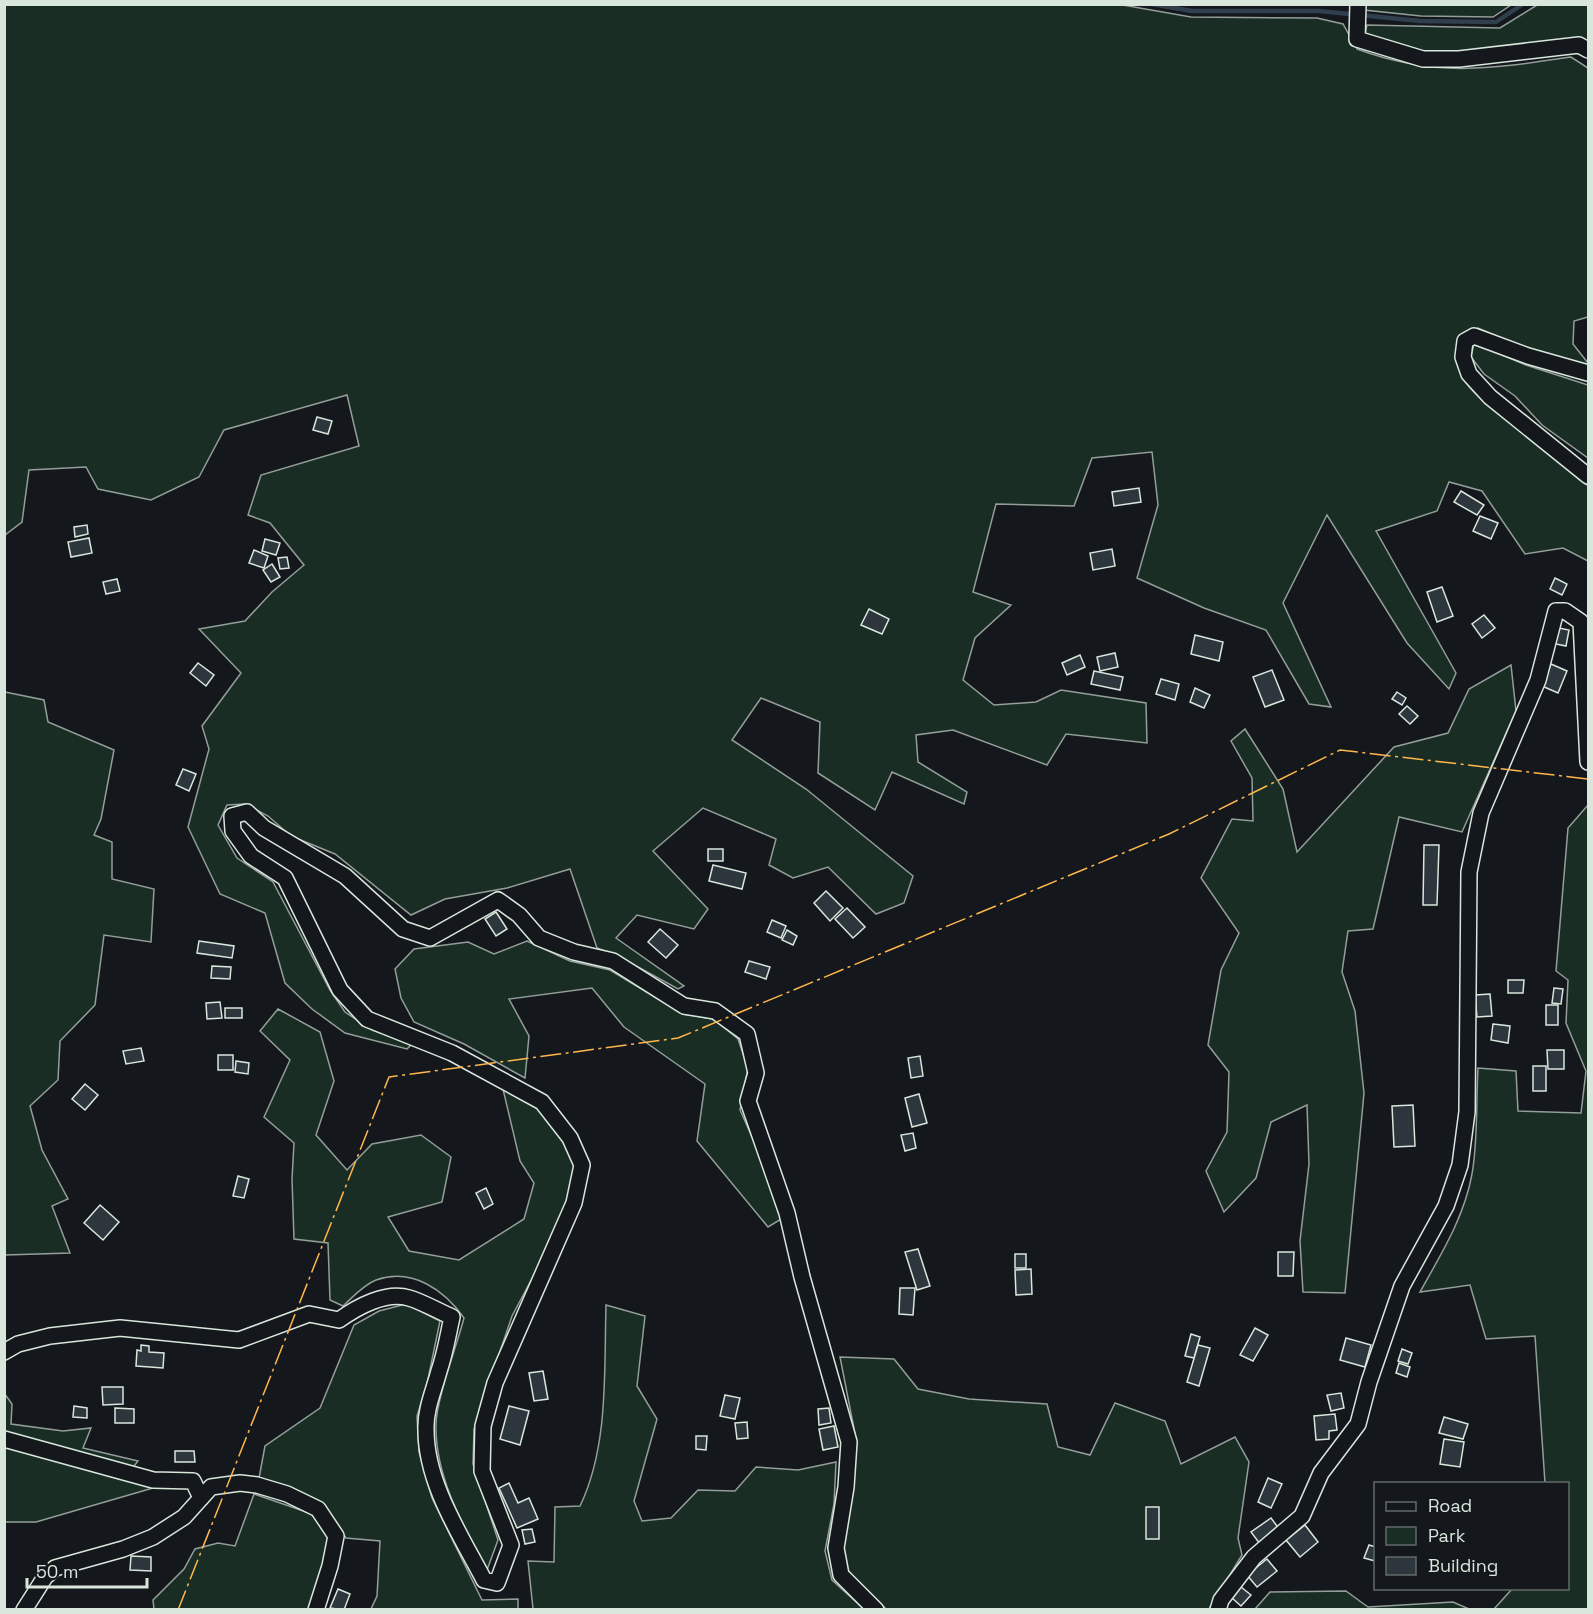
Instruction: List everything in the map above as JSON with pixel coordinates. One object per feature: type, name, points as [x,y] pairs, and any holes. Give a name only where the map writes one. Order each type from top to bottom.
[{"type":"street","points":[[1358,4],[1357,39],[1423,59],[1459,59],[1579,45],[1588,50]]},
{"type":"street","points":[[1588,373],[1528,356],[1474,336],[1465,341],[1463,357],[1469,374],[1490,397],[1588,476]]},
{"type":"street","points":[[1218,1610],[1221,1600],[1254,1557],[1302,1516],[1321,1473],[1358,1424],[1369,1382],[1402,1286],[1450,1196],[1460,1165],[1467,1112],[1469,872],[1481,813],[1538,680],[1556,611],[1565,611],[1581,622],[1588,762]]},
{"type":"street","points":[[4,1352],[18,1344],[50,1336],[120,1328],[239,1340],[309,1314],[339,1320],[355,1309],[381,1299],[407,1297],[452,1317],[425,1429],[429,1460],[447,1510],[484,1580],[497,1583],[511,1545],[482,1471],[483,1426],[495,1383],[574,1203],[582,1165],[570,1138],[542,1102],[452,1053],[367,1019],[340,990],[285,878],[250,856],[232,831],[232,816],[247,812],[264,828],[345,876],[403,929],[430,938],[498,900],[519,915],[539,938],[574,952],[613,961],[684,1006],[715,1011],[747,1034],[756,1073],[748,1101],[787,1213],[802,1277],[849,1442],[846,1487],[836,1548],[841,1575],[876,1610]]},
{"type":"street","points":[[4,1439],[153,1480],[193,1481],[201,1498]]},
{"type":"street","points":[[24,1610],[45,1577],[55,1568],[153,1538],[184,1517],[211,1487],[240,1483],[257,1485],[286,1494],[318,1509],[336,1536],[330,1566],[316,1610]]},
{"type":"green space","points":[[1117,4],[1191,17],[1317,18],[1343,24],[1357,49],[1412,64],[1463,68],[1489,67],[1571,57],[1588,68],[1588,317],[1574,321],[1573,344],[1588,363],[1588,367],[1532,351],[1478,328],[1459,337],[1456,354],[1465,381],[1474,392],[1588,486],[1588,561],[1563,548],[1525,554],[1482,491],[1449,482],[1437,511],[1376,531],[1456,673],[1449,689],[1407,643],[1327,515],[1283,603],[1331,707],[1309,704],[1266,630],[1204,608],[1137,578],[1158,505],[1152,452],[1092,458],[1074,506],[996,504],[973,592],[1011,605],[975,638],[963,680],[994,705],[1036,702],[1061,690],[1146,703],[1147,743],[1066,734],[1047,765],[953,730],[916,735],[918,762],[967,792],[964,804],[892,772],[875,810],[818,773],[820,722],[761,698],[732,740],[806,789],[913,876],[904,903],[876,914],[828,867],[793,878],[769,865],[776,839],[703,808],[653,851],[708,909],[694,929],[637,915],[616,938],[684,986],[678,989],[618,956],[597,948],[570,869],[507,888],[445,899],[411,915],[335,854],[291,836],[268,816],[245,804],[227,805],[218,825],[237,858],[273,882],[330,990],[345,1012],[372,1030],[409,1043],[410,1046],[407,1049],[345,1033],[312,1009],[285,983],[265,913],[220,894],[188,827],[209,749],[202,726],[241,673],[199,629],[245,621],[272,592],[304,565],[270,523],[248,515],[261,475],[359,446],[347,395],[224,430],[199,477],[151,500],[98,489],[86,467],[29,470],[22,522],[5,535],[5,5]]},
{"type":"green space","points":[[1365,4],[1511,5],[1493,17],[1421,16],[1364,10]]},
{"type":"green space","points":[[1537,5],[1588,5],[1588,44],[1422,54],[1364,38],[1367,25],[1500,28]]},
{"type":"green space","points":[[1474,343],[1526,365],[1588,385],[1588,458],[1542,425],[1515,396],[1484,374],[1471,357]]},
{"type":"green space","points":[[1511,665],[1516,711],[1462,832],[1399,817],[1373,929],[1348,931],[1342,972],[1355,1011],[1364,1093],[1345,1293],[1303,1292],[1300,1241],[1309,1164],[1307,1105],[1271,1122],[1256,1178],[1224,1212],[1206,1171],[1227,1132],[1229,1072],[1208,1045],[1221,970],[1239,933],[1201,878],[1232,819],[1253,821],[1252,778],[1231,741],[1245,729],[1283,789],[1297,852],[1394,747],[1448,733],[1469,689]]},
{"type":"green space","points":[[5,692],[44,700],[48,722],[114,750],[101,819],[94,835],[112,842],[112,879],[154,889],[151,942],[104,935],[95,1005],[60,1041],[58,1080],[30,1106],[42,1150],[68,1199],[52,1206],[70,1253],[5,1255]]},
{"type":"green space","points":[[1588,805],[1588,1609],[1494,1609],[1511,1590],[1569,1590],[1569,1482],[1545,1482],[1535,1336],[1486,1339],[1470,1285],[1420,1292],[1458,1221],[1468,1190],[1475,1148],[1478,1068],[1516,1071],[1518,1111],[1581,1113],[1586,1071],[1566,1023],[1568,980],[1556,971],[1568,828]]},
{"type":"green space","points":[[527,941],[570,961],[610,970],[683,1014],[714,1019],[738,1039],[748,1068],[740,1110],[783,1218],[768,1227],[697,1141],[705,1084],[624,1027],[592,988],[509,999],[529,1036],[525,1078],[464,1044],[414,1022],[401,998],[395,969],[414,949],[468,942],[494,954]]},
{"type":"green space","points":[[278,1009],[320,1032],[334,1081],[316,1135],[347,1170],[372,1144],[421,1135],[451,1157],[442,1202],[388,1217],[409,1251],[459,1260],[524,1219],[534,1183],[520,1161],[502,1085],[538,1103],[567,1143],[577,1165],[568,1203],[548,1249],[512,1316],[474,1429],[473,1464],[498,1540],[487,1570],[452,1500],[445,1482],[437,1444],[436,1425],[439,1402],[464,1318],[438,1291],[415,1279],[403,1277],[390,1277],[371,1282],[343,1306],[330,1300],[328,1243],[294,1239],[292,1179],[294,1143],[264,1117],[290,1060],[260,1031]]},
{"type":"green space","points":[[406,1304],[440,1321],[427,1384],[417,1416],[419,1452],[432,1498],[482,1600],[518,1599],[518,1609],[371,1609],[377,1596],[380,1541],[346,1538],[324,1505],[259,1478],[265,1446],[320,1408],[354,1325],[379,1311]]},
{"type":"green space","points":[[606,1305],[645,1316],[637,1386],[657,1419],[634,1501],[642,1521],[671,1518],[698,1490],[735,1491],[756,1467],[798,1470],[836,1462],[834,1504],[825,1551],[832,1580],[864,1609],[533,1609],[528,1561],[554,1562],[555,1507],[580,1506],[596,1458],[605,1381]]},
{"type":"green space","points":[[840,1357],[894,1359],[918,1389],[969,1399],[1047,1404],[1058,1447],[1090,1455],[1115,1403],[1165,1421],[1181,1464],[1235,1437],[1249,1462],[1238,1538],[1242,1555],[1209,1609],[886,1609],[848,1573],[841,1549],[857,1444]]},
{"type":"green space","points":[[4,1393],[12,1404],[11,1424],[63,1431],[91,1428],[83,1448],[138,1461],[131,1470],[5,1433]]},
{"type":"green space","points":[[5,1445],[153,1488],[36,1522],[5,1522]]},
{"type":"green space","points":[[254,1494],[312,1514],[328,1538],[324,1567],[311,1609],[154,1609],[153,1600],[184,1569],[195,1549],[218,1543],[235,1546]]},
{"type":"green space","points":[[1346,1591],[1368,1607],[1453,1602],[1469,1609],[1255,1609],[1270,1592]]},
{"type":"building","points":[[317,417],[332,421],[328,434],[313,430]]},
{"type":"building","points":[[1139,488],[1141,502],[1114,506],[1112,492]]},
{"type":"building","points":[[1461,491],[1484,505],[1477,515],[1454,502]]},
{"type":"building","points":[[1480,516],[1498,523],[1491,539],[1473,531]]},
{"type":"building","points":[[87,525],[88,534],[75,537],[74,527]]},
{"type":"building","points":[[89,538],[92,553],[71,557],[68,542]]},
{"type":"building","points":[[265,539],[280,543],[276,555],[262,551]]},
{"type":"building","points":[[1112,549],[1115,566],[1093,570],[1090,553]]},
{"type":"building","points":[[254,550],[268,556],[264,568],[249,563]]},
{"type":"building","points":[[287,557],[289,568],[280,569],[278,558]]},
{"type":"building","points":[[272,564],[280,577],[271,582],[263,570]]},
{"type":"building","points":[[1555,578],[1567,584],[1562,595],[1550,589]]},
{"type":"building","points":[[117,579],[120,591],[106,594],[103,582]]},
{"type":"building","points":[[1442,587],[1453,616],[1437,622],[1427,592]]},
{"type":"building","points":[[869,609],[889,619],[882,634],[861,625]]},
{"type":"building","points":[[1484,615],[1495,628],[1482,638],[1472,624]]},
{"type":"building","points":[[1554,627],[1569,630],[1566,646],[1551,643]]},
{"type":"building","points":[[1195,635],[1223,642],[1219,661],[1191,654]]},
{"type":"building","points":[[1115,653],[1118,667],[1100,671],[1097,657]]},
{"type":"building","points":[[1080,655],[1085,667],[1067,675],[1062,663]]},
{"type":"building","points":[[198,663],[214,675],[206,686],[190,673]]},
{"type":"building","points":[[1551,664],[1567,671],[1558,693],[1542,686]]},
{"type":"building","points":[[1272,670],[1284,700],[1265,707],[1253,677]]},
{"type":"building","points":[[1094,671],[1123,677],[1120,690],[1091,684]]},
{"type":"building","points":[[1161,679],[1179,684],[1175,700],[1156,694]]},
{"type":"building","points":[[1195,688],[1210,695],[1204,708],[1190,702]]},
{"type":"building","points":[[1397,692],[1406,698],[1402,705],[1392,699]]},
{"type":"building","points":[[1407,706],[1418,716],[1410,724],[1399,714]]},
{"type":"building","points":[[183,769],[196,774],[189,791],[176,785]]},
{"type":"building","points":[[1424,845],[1439,845],[1437,905],[1423,905]]},
{"type":"building","points":[[708,849],[723,849],[723,861],[708,861]]},
{"type":"building","points":[[713,865],[746,873],[742,889],[709,881]]},
{"type":"building","points":[[826,891],[843,908],[830,921],[814,903]]},
{"type":"building","points":[[847,908],[865,927],[853,938],[835,919]]},
{"type":"building","points":[[496,912],[507,929],[496,936],[485,919]]},
{"type":"building","points":[[772,920],[786,926],[781,938],[767,932]]},
{"type":"building","points":[[660,929],[678,945],[666,958],[648,942]]},
{"type":"building","points":[[787,930],[797,936],[793,945],[782,940]]},
{"type":"building","points":[[199,941],[234,946],[232,958],[197,953]]},
{"type":"building","points":[[749,961],[770,967],[766,979],[745,972]]},
{"type":"building","points":[[212,966],[231,967],[230,979],[211,978]]},
{"type":"building","points":[[1508,980],[1524,980],[1523,993],[1508,993]]},
{"type":"building","points":[[1554,988],[1563,989],[1561,1004],[1552,1003]]},
{"type":"building","points":[[1490,994],[1492,1016],[1477,1017],[1475,995]]},
{"type":"building","points":[[220,1002],[222,1018],[207,1019],[206,1003]]},
{"type":"building","points":[[1546,1005],[1558,1005],[1558,1025],[1546,1025]]},
{"type":"building","points":[[225,1008],[242,1008],[242,1018],[225,1018]]},
{"type":"building","points":[[1493,1024],[1510,1026],[1508,1043],[1491,1040]]},
{"type":"building","points":[[141,1048],[144,1061],[126,1064],[123,1051]]},
{"type":"building","points":[[1547,1050],[1564,1050],[1564,1069],[1548,1069]]},
{"type":"building","points":[[218,1055],[233,1055],[233,1070],[218,1070]]},
{"type":"building","points":[[920,1056],[923,1076],[911,1078],[908,1058]]},
{"type":"building","points":[[236,1061],[249,1063],[248,1074],[235,1072]]},
{"type":"building","points":[[1533,1066],[1546,1066],[1546,1091],[1533,1091]]},
{"type":"building","points":[[85,1084],[98,1095],[85,1110],[72,1099]]},
{"type":"building","points":[[919,1094],[927,1123],[912,1127],[905,1098]]},
{"type":"building","points":[[1413,1105],[1415,1146],[1394,1147],[1392,1106]]},
{"type":"building","points":[[913,1133],[916,1148],[905,1151],[901,1135]]},
{"type":"building","points":[[238,1176],[249,1179],[244,1198],[233,1196]]},
{"type":"building","points":[[486,1188],[493,1204],[484,1209],[476,1193]]},
{"type":"building","points":[[100,1205],[119,1222],[103,1240],[84,1223]]},
{"type":"building","points":[[918,1249],[930,1286],[917,1290],[905,1252]]},
{"type":"building","points":[[1278,1252],[1294,1252],[1293,1276],[1278,1276]]},
{"type":"building","points":[[1015,1254],[1026,1254],[1026,1268],[1015,1268]]},
{"type":"building","points":[[1031,1269],[1032,1294],[1016,1295],[1015,1270]]},
{"type":"building","points":[[900,1288],[915,1288],[913,1315],[899,1314]]},
{"type":"building","points":[[1255,1328],[1268,1335],[1253,1361],[1240,1355]]},
{"type":"building","points":[[1191,1334],[1200,1337],[1194,1358],[1185,1356]]},
{"type":"building","points":[[1346,1338],[1371,1345],[1365,1367],[1340,1360]]},
{"type":"building","points":[[141,1345],[149,1346],[149,1352],[164,1353],[163,1368],[136,1366],[137,1350],[141,1351]]},
{"type":"building","points":[[1198,1345],[1210,1348],[1199,1386],[1187,1382]]},
{"type":"building","points":[[1402,1349],[1412,1353],[1408,1364],[1398,1361]]},
{"type":"building","points":[[1399,1363],[1410,1367],[1407,1377],[1396,1373]]},
{"type":"building","points":[[543,1371],[548,1399],[534,1401],[529,1373]]},
{"type":"building","points":[[102,1387],[123,1387],[123,1404],[103,1405]]},
{"type":"building","points":[[1341,1393],[1344,1408],[1331,1411],[1327,1395]]},
{"type":"building","points":[[725,1395],[740,1398],[735,1419],[720,1416]]},
{"type":"building","points":[[74,1406],[87,1408],[87,1418],[73,1417]]},
{"type":"building","points":[[509,1406],[529,1411],[520,1445],[500,1439]]},
{"type":"building","points":[[115,1408],[134,1409],[134,1423],[115,1423]]},
{"type":"building","points":[[829,1408],[831,1423],[819,1425],[818,1409]]},
{"type":"building","points":[[1335,1414],[1337,1430],[1329,1431],[1329,1439],[1316,1440],[1314,1416]]},
{"type":"building","points":[[1444,1417],[1468,1424],[1463,1439],[1439,1433]]},
{"type":"building","points":[[747,1422],[748,1438],[737,1439],[735,1423]]},
{"type":"building","points":[[834,1426],[838,1447],[823,1450],[819,1429]]},
{"type":"building","points":[[696,1436],[707,1436],[706,1450],[696,1449]]},
{"type":"building","points":[[1444,1439],[1464,1442],[1460,1467],[1440,1464]]},
{"type":"building","points":[[175,1451],[194,1451],[195,1462],[175,1462]]},
{"type":"building","points":[[1268,1478],[1282,1484],[1271,1508],[1258,1502]]},
{"type":"building","points":[[509,1483],[518,1503],[529,1498],[538,1519],[517,1528],[499,1488]]},
{"type":"building","points":[[1146,1507],[1159,1507],[1159,1539],[1146,1539]]},
{"type":"building","points":[[1271,1518],[1280,1530],[1260,1544],[1251,1532]]},
{"type":"building","points":[[1305,1525],[1318,1542],[1300,1557],[1286,1540]]},
{"type":"building","points":[[532,1529],[535,1542],[525,1544],[522,1530]]},
{"type":"building","points":[[1369,1545],[1374,1546],[1374,1561],[1364,1558]]},
{"type":"building","points":[[131,1556],[151,1557],[151,1571],[130,1570]]},
{"type":"building","points":[[1267,1559],[1277,1571],[1257,1587],[1247,1575]]},
{"type":"building","points":[[1241,1587],[1251,1595],[1241,1606],[1232,1598]]},
{"type":"building","points":[[338,1589],[350,1594],[344,1610],[330,1608]]},
{"type":"waterway","points":[[1152,4],[1192,11],[1319,11],[1420,21],[1496,22],[1523,4]]},
{"type":"power","points":[[178,1610],[389,1077],[678,1038],[1169,834],[1340,750],[1588,779]]}]
